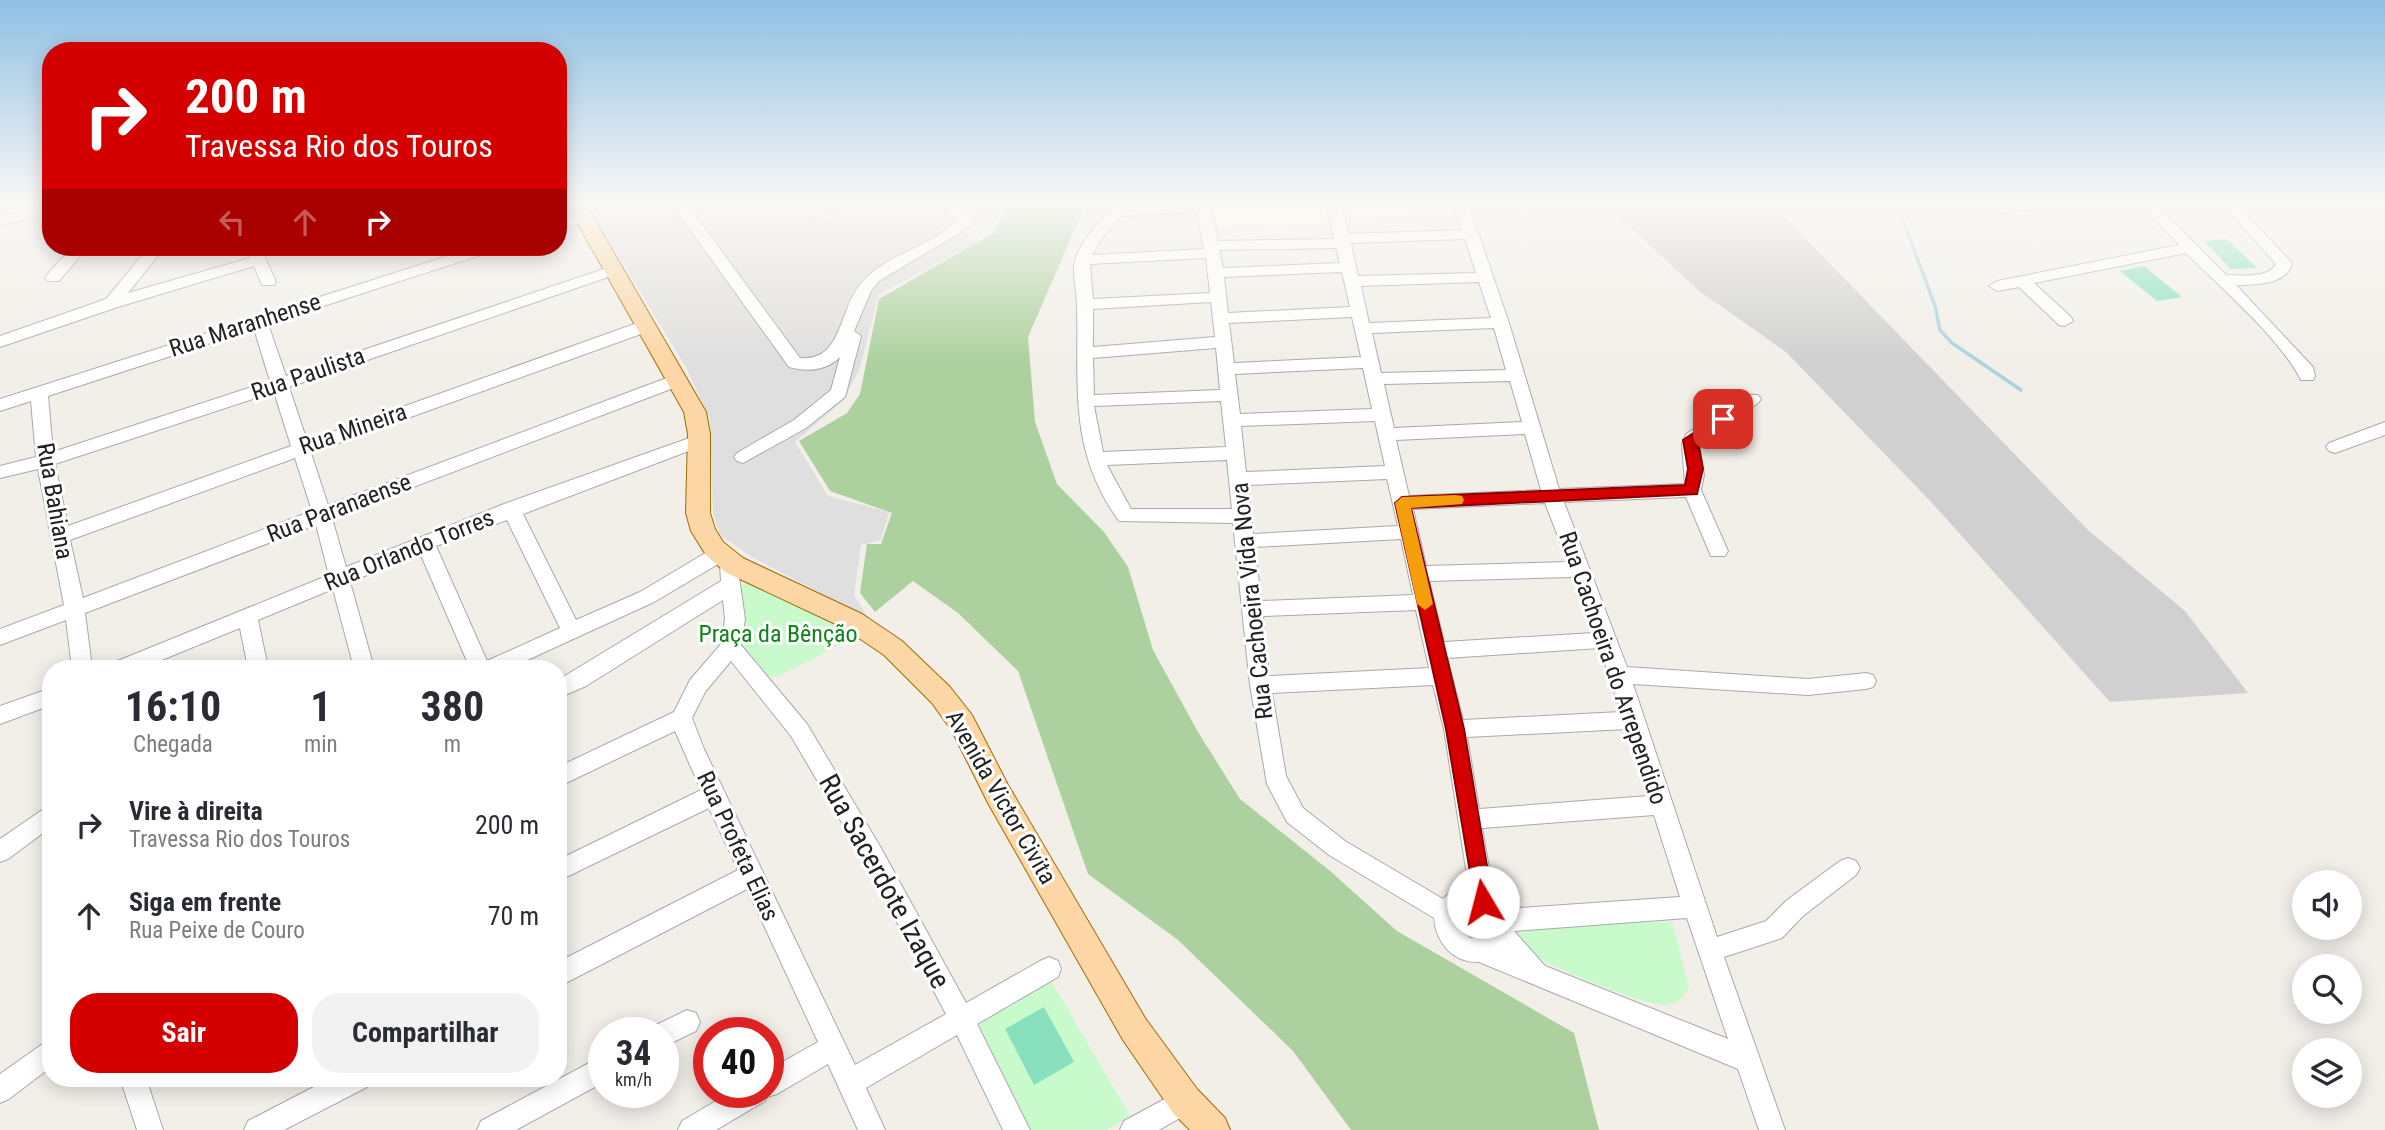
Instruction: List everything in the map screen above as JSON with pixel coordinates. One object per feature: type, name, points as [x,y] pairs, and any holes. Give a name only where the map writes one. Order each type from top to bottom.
[{"type":"main road","points":[[607,256],[695,412],[701,440],[696,510],[702,533],[726,567]]},
{"type":"main road","name":"Avenida Victor Civita","points":[[726,567],[853,621],[893,648],[941,695],[962,723],[998,794],[1134,1029],[1185,1101],[1213,1130]]},
{"type":"street","points":[[53,278],[72,256]]},
{"type":"street","points":[[112,303],[150,256]]},
{"type":"street","points":[[0,341],[246,256]]},
{"type":"street","points":[[256,256],[268,282]]},
{"type":"street","name":"Rua Maranhense","points":[[0,405],[462,256]]},
{"type":"street","points":[[717,256],[795,363],[803,365],[825,362],[836,353],[858,297],[873,278],[910,256]]},
{"type":"street","points":[[1084,256],[1082,260],[1086,304],[1085,401],[1095,459],[1124,514],[1136,517],[1243,516]]},
{"type":"street","points":[[1082,260],[1137,256]]},
{"type":"street","name":"Rua Cachoeira Vida Nova","points":[[1213,256],[1260,685],[1275,777],[1295,815],[1370,869],[1446,912]]},
{"type":"street","points":[[1346,256],[1455,729],[1472,819],[1483,902]]},
{"type":"street","name":"Rua Cachoeira do Arrependido","points":[[1479,256],[1552,496],[1620,675],[1695,907],[1772,1130]]},
{"type":"street","points":[[1997,286],[2150,256]]},
{"type":"street","points":[[2196,256],[2274,333],[2307,371],[2307,376]]},
{"type":"street","points":[[2220,280],[2264,278],[2283,270],[2284,263],[2277,256]]},
{"type":"street","name":"Rua Paulista","points":[[0,472],[45,461],[281,384],[615,270]]},
{"type":"street","points":[[1216,273],[1486,277]]},
{"type":"street","points":[[2022,281],[2066,321]]},
{"type":"street","points":[[1086,304],[1219,297]]},
{"type":"street","points":[[743,457],[800,424],[839,393],[853,337],[852,314]]},
{"type":"street","points":[[1221,318],[1501,323]]},
{"type":"street","points":[[259,320],[323,514],[362,660]]},
{"type":"street","name":"Rua Mineira","points":[[60,536],[646,326]]},
{"type":"street","points":[[1086,353],[1223,342]]},
{"type":"street","points":[[1226,369],[1515,374]]},
{"type":"street","name":"Rua Paranaense","points":[[0,637],[678,380]]},
{"type":"street","name":"Rua Bahiana","points":[[38,392],[45,461],[75,609],[81,660]]},
{"type":"street","points":[[1085,401],[1228,395]]},
{"type":"street","points":[[1718,551],[1692,490],[1696,469],[1690,443],[1692,438],[1752,399]]},
{"type":"street","points":[[1232,420],[1382,415]]},
{"type":"street","points":[[1388,435],[1530,428]]},
{"type":"street","points":[[2335,447],[2385,428]]},
{"type":"street","name":"Rua Orlando Torres","points":[[155,660],[247,616],[425,543],[701,440]]},
{"type":"street","points":[[1095,459],[1236,453]]},
{"type":"street","points":[[1238,480],[1395,472]]},
{"type":"street","points":[[1402,503],[1692,490]]},
{"type":"street","points":[[511,509],[545,573],[572,633]]},
{"type":"street","points":[[1245,541],[1409,532]]},
{"type":"street","points":[[425,543],[476,660]]},
{"type":"street","points":[[510,660],[648,597],[726,567]]},
{"type":"street","points":[[567,774],[681,718],[697,686],[731,648],[735,619],[726,567]]},
{"type":"street","points":[[567,686],[579,680],[726,567]]},
{"type":"street","points":[[1418,573],[1581,569]]},
{"type":"street","points":[[1251,609],[1425,602]]},
{"type":"street","points":[[247,616],[256,660]]},
{"type":"street","points":[[1436,651],[1606,640]]},
{"type":"street","name":"Rua Sacerdote Izaque","points":[[731,648],[799,730],[873,855],[962,1020],[1017,1130]]},
{"type":"street","points":[[1620,675],[1808,687],[1866,681]]},
{"type":"street","points":[[1260,685],[1441,677]]},
{"type":"street","points":[[0,715],[42,699]]},
{"type":"street","name":"Rua Profeta Elias","points":[[681,718],[872,1130]]},
{"type":"street","points":[[1455,729],[1633,720]]},
{"type":"street","points":[[567,866],[714,794]]},
{"type":"street","points":[[1472,819],[1662,805]]},
{"type":"street","points":[[0,852],[42,821]]},
{"type":"street","points":[[1711,950],[1774,929],[1814,893],[1849,868]]},
{"type":"street","points":[[567,970],[752,875]]},
{"type":"street","points":[[1538,973],[1501,927],[1494,909],[1483,902],[1461,899],[1446,912],[1446,928],[1455,943],[1538,973],[1748,1060]]},
{"type":"street","points":[[1501,927],[1695,907]]},
{"type":"street","points":[[1480,951],[1494,945],[1501,927]]},
{"type":"street","points":[[849,1083],[1049,969]]},
{"type":"street","points":[[679,1026],[687,1022]]},
{"type":"street","points":[[784,1076],[833,1047]]},
{"type":"street","points":[[0,1090],[42,1058]]},
{"type":"street","points":[[490,1130],[588,1077]]},
{"type":"street","points":[[137,1087],[150,1130]]},
{"type":"street","points":[[257,1130],[341,1087]]},
{"type":"street","points":[[1133,1130],[1185,1101]]},
{"type":"street","points":[[691,1130],[729,1108]]},
{"type":"shaded area","points":[[618,256],[952,256],[879,294],[860,367],[845,399],[795,442],[828,496],[889,512],[881,540],[861,545],[854,595],[868,618],[752,557],[720,535],[713,514],[710,419],[686,367]]},
{"type":"shaded area","points":[[1661,256],[1822,256],[2088,530],[2185,611],[2248,693],[2110,702],[1934,505],[1786,352],[1698,290]]},
{"type":"green space","points":[[954,256],[1063,256],[1028,337],[1035,422],[1057,484],[1104,532],[1128,567],[1153,650],[1198,732],[1240,799],[1329,870],[1397,931],[1574,1033],[1599,1130],[1351,1130],[1293,1051],[1178,940],[1088,874],[1018,671],[958,613],[913,581],[875,612],[860,593],[867,544],[881,544],[892,513],[830,491],[799,441],[847,413],[860,394],[879,299]]},
{"type":"green space","points":[[2218,256],[2244,256],[2257,268],[2231,269]]},
{"type":"green space","points":[[2144,266],[2182,297],[2157,301],[2120,271]]},
{"type":"green space","name":"Praça da Bênção","points":[[747,581],[847,629],[851,639],[776,677],[768,676],[745,655],[741,646],[740,587]]},
{"type":"green space","points":[[1477,912],[1490,922],[1490,937],[1476,943],[1459,929],[1458,924],[1466,913]]},
{"type":"green space","points":[[1672,922],[1689,987],[1679,1000],[1664,1005],[1620,993],[1548,963],[1530,950],[1512,924]]},
{"type":"green space","points":[[1050,979],[1130,1116],[1107,1130],[1030,1130],[973,1023]]},
{"type":"green space","points":[[1044,1007],[1074,1062],[1034,1085],[1005,1029]]},
{"type":"waterway","points":[[1916,256],[1935,306],[1940,330],[1952,343],[2021,390]]},
{"type":"slow traffic","points":[[1425,604],[1402,503],[1456,500]]},
{"type":"route","points":[[1483,902],[1472,819],[1455,729],[1402,503],[1692,490],[1696,469],[1690,440],[1723,419]]}]
